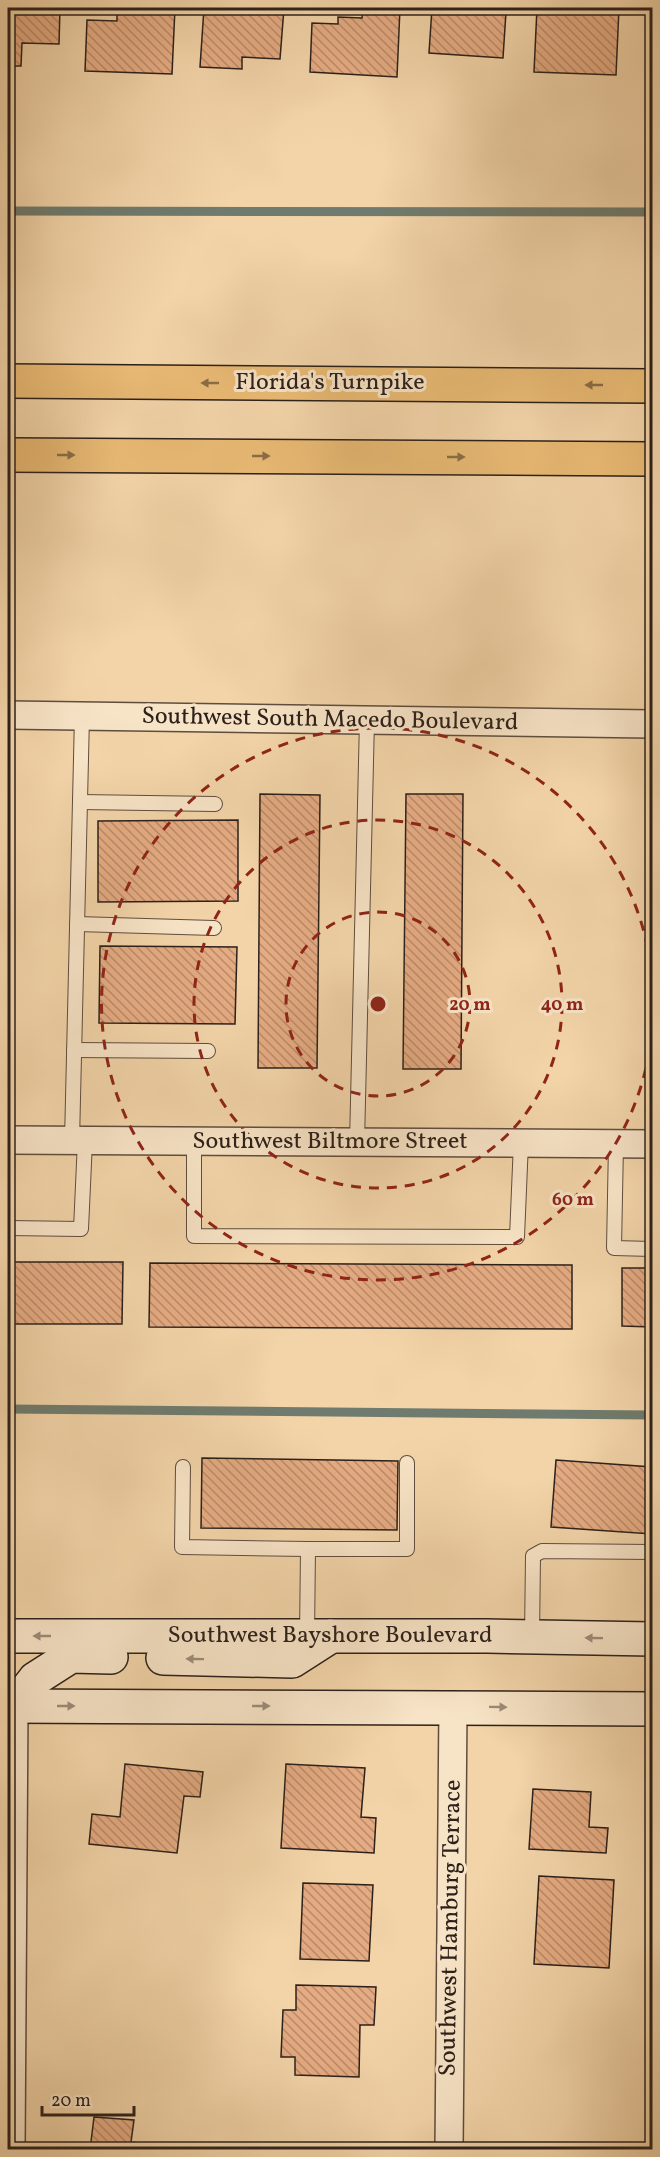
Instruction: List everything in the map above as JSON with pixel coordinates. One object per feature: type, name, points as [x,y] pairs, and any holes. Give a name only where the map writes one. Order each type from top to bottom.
[{"type":"highway","name":"Florida's Turnpike","points":[[8,381],[652,386]]},
{"type":"highway","points":[[8,454],[652,459]]},
{"type":"main road","name":"Southwest Bayshore Boulevard","points":[[8,1636],[652,1639]]},
{"type":"main road","points":[[11,1706],[35,1679],[71,1656],[292,1661],[319,1636]]},
{"type":"main road","points":[[11,1706],[652,1709]]},
{"type":"street","name":"Southwest South Macedo Boulevard","points":[[8,716],[652,724]]},
{"type":"street","name":"Southwest Biltmore Street","points":[[8,1140],[652,1144]]},
{"type":"street","points":[[11,1706],[11,2150]]},
{"type":"street","name":"Southwest Hamburg Terrace","points":[[449,2150],[453,1707]]},
{"type":"lane","points":[[8,1228],[81,1229],[74,1050],[82,716]]},
{"type":"lane","points":[[357,1143],[367,720]]},
{"type":"lane","points":[[80,802],[214,804]]},
{"type":"lane","points":[[77,924],[214,928]]},
{"type":"lane","points":[[74,1050],[208,1051]]},
{"type":"lane","points":[[194,1142],[194,1236],[517,1237],[521,1142]]},
{"type":"lane","points":[[616,1144],[614,1248],[652,1249]]},
{"type":"lane","points":[[183,1467],[182,1547],[407,1549],[407,1463]]},
{"type":"lane","points":[[308,1549],[319,1636]]},
{"type":"lane","points":[[532,1637],[533,1556],[542,1551],[652,1552]]},
{"type":"building","points":[[8,8],[60,8],[59,44],[22,43],[21,66],[8,66]]},
{"type":"building","points":[[117,8],[175,8],[172,74],[85,71],[87,20],[117,21]]},
{"type":"building","points":[[204,8],[284,8],[280,59],[242,57],[242,69],[200,67]]},
{"type":"building","points":[[363,8],[400,8],[397,77],[310,72],[312,23],[338,24],[338,17],[362,18]]},
{"type":"building","points":[[432,8],[506,12],[503,58],[429,53]]},
{"type":"building","points":[[537,8],[619,8],[616,75],[534,72]]},
{"type":"building","points":[[260,794],[320,795],[317,1068],[258,1068]]},
{"type":"building","points":[[406,794],[463,794],[461,1069],[403,1069]]},
{"type":"building","points":[[8,795],[14,795],[12,1050],[8,1050]]},
{"type":"building","points":[[238,820],[238,901],[98,902],[98,821]]},
{"type":"building","points":[[100,946],[237,947],[235,1024],[99,1023]]},
{"type":"building","points":[[8,1262],[123,1262],[122,1324],[8,1324]]},
{"type":"building","points":[[150,1263],[572,1265],[572,1329],[149,1327]]},
{"type":"building","points":[[622,1268],[652,1268],[652,1327],[622,1326]]},
{"type":"building","points":[[202,1458],[398,1461],[397,1530],[201,1528]]},
{"type":"building","points":[[556,1460],[652,1467],[652,1534],[551,1527]]},
{"type":"building","points":[[125,1764],[203,1772],[200,1797],[184,1796],[177,1853],[89,1844],[92,1814],[120,1817]]},
{"type":"building","points":[[286,1764],[365,1768],[361,1817],[376,1818],[374,1853],[281,1848]]},
{"type":"building","points":[[533,1789],[591,1792],[589,1827],[608,1828],[606,1853],[529,1849]]},
{"type":"building","points":[[539,1876],[614,1880],[609,1968],[534,1964]]},
{"type":"building","points":[[303,1883],[373,1885],[369,1961],[300,1959]]},
{"type":"building","points":[[296,1985],[376,1987],[374,2025],[360,2025],[359,2077],[295,2075],[295,2057],[281,2057],[283,2010],[296,2010]]},
{"type":"building","points":[[94,2117],[134,2120],[131,2142],[148,2144],[147,2150],[90,2150]]},
{"type":"waterway","points":[[8,211],[652,212]]},
{"type":"waterway","points":[[8,1409],[652,1415]]}]
